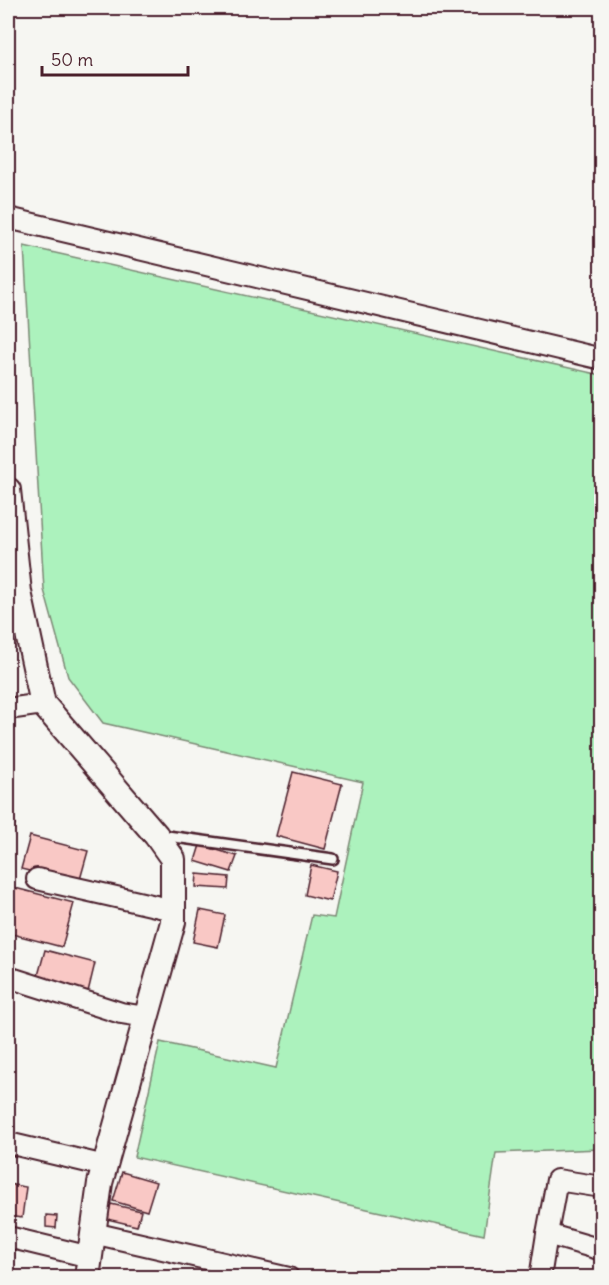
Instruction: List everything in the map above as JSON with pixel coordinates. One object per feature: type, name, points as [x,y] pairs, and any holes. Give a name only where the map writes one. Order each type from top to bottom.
[{"type":"street","points":[[8,218],[602,359]]},
{"type":"street","points":[[8,490],[19,592],[42,704],[156,835],[173,859],[173,922],[105,1166],[88,1267],[8,1237]]},
{"type":"street","points":[[8,709],[42,704]]},
{"type":"street","points":[[37,879],[173,910]]},
{"type":"street","points":[[8,976],[121,1013],[146,1017]]},
{"type":"street","points":[[8,1143],[105,1166]]},
{"type":"street","points":[[540,1278],[556,1180],[602,1187]]},
{"type":"street","points":[[93,1233],[289,1278]]},
{"type":"street","points":[[547,1234],[602,1250]]},
{"type":"lane","points":[[156,835],[333,859]]},
{"type":"green space","points":[[24,246],[601,375],[601,1149],[496,1153],[484,1235],[134,1157],[160,1042],[276,1068],[312,915],[334,918],[363,782],[103,723],[68,677],[44,590]]},
{"type":"building","points":[[293,772],[342,784],[325,849],[276,836]]},
{"type":"building","points":[[8,821],[15,823],[8,849]]},
{"type":"building","points":[[30,836],[88,851],[79,883],[21,869]]},
{"type":"building","points":[[200,845],[237,856],[231,872],[195,861]]},
{"type":"building","points":[[311,865],[337,871],[330,901],[305,895]]},
{"type":"building","points":[[197,874],[229,877],[228,889],[196,887]]},
{"type":"building","points":[[11,887],[74,903],[62,947],[8,933],[8,901]]},
{"type":"building","points":[[200,910],[225,915],[218,947],[193,942]]},
{"type":"building","points":[[45,950],[95,963],[87,996],[36,983]]},
{"type":"building","points":[[122,1172],[156,1182],[147,1211],[113,1201]]},
{"type":"building","points":[[8,1184],[26,1187],[22,1218],[8,1216]]},
{"type":"building","points":[[111,1204],[141,1211],[137,1226],[107,1219]]},
{"type":"building","points":[[46,1215],[57,1216],[56,1228],[46,1227]]},
{"type":"building","points":[[8,1253],[14,1254],[12,1274],[8,1273]]}]
